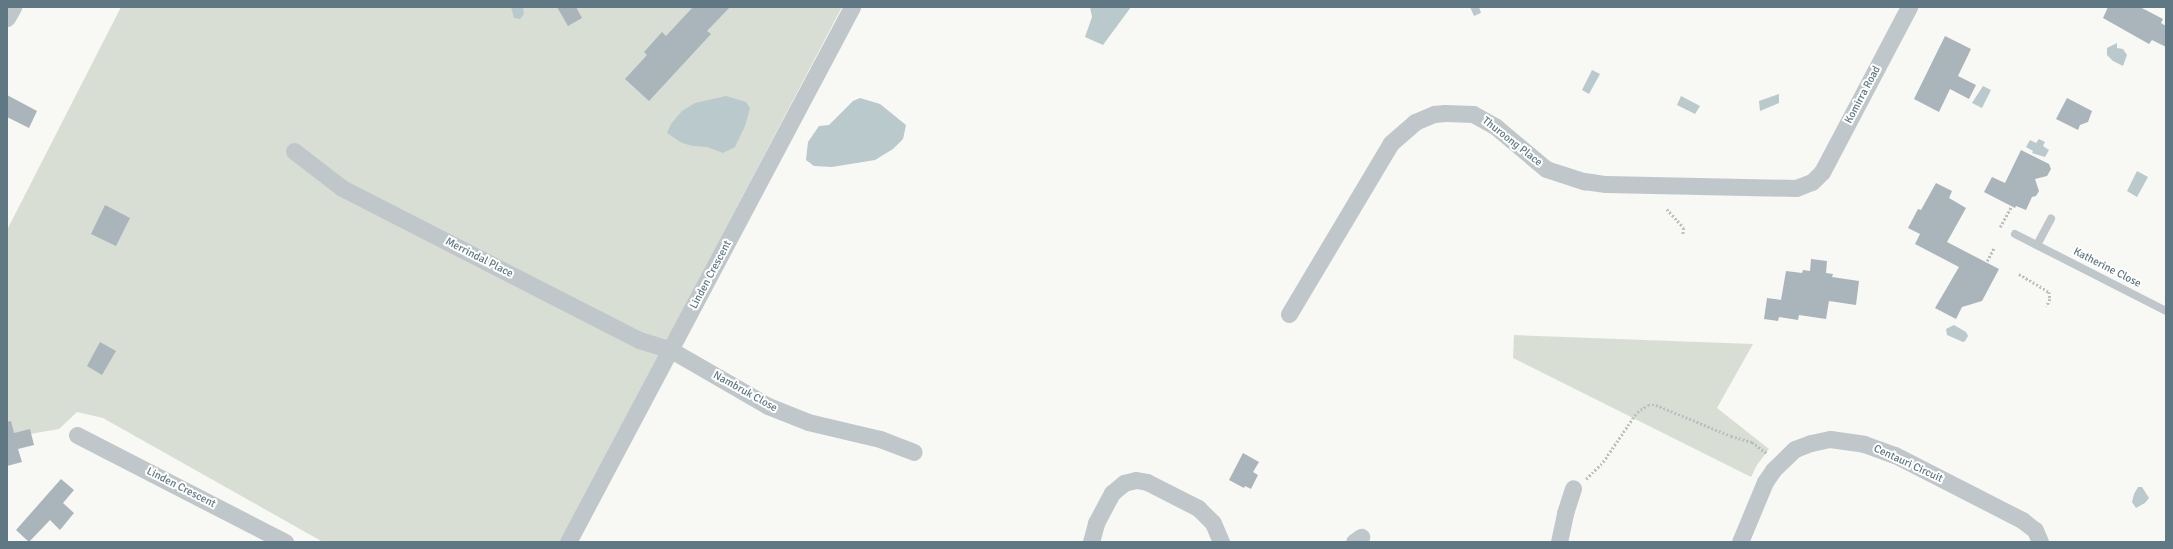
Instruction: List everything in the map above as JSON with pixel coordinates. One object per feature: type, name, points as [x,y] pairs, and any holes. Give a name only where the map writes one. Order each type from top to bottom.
[{"type":"street","points":[[7,18],[13,7]]},
{"type":"street","name":"Linden Crescent","points":[[568,542],[672,350],[852,7]]},
{"type":"street","name":"Komirra Road","points":[[1814,181],[1829,161],[1909,7]]},
{"type":"street","name":"Thuroong Place","points":[[1289,314],[1392,143],[1415,122],[1434,114],[1459,112],[1482,117],[1496,126],[1546,169],[1584,181],[1606,184],[1787,190],[1806,186],[1814,181]]},
{"type":"street","name":"Merrindal Place","points":[[294,151],[350,191],[639,340],[672,350]]},
{"type":"street","name":"Nambruk Close","points":[[672,350],[768,406],[808,422],[880,439],[914,452]]},
{"type":"street","name":"Linden Crescent","points":[[77,435],[285,542]]},
{"type":"street","name":"Centauri Circuit","points":[[1740,542],[1765,482],[1778,464],[1795,449],[1811,443],[1830,440],[1864,444],[1895,455],[2022,520],[2035,530],[2040,542]]},
{"type":"street","points":[[1091,542],[1096,522],[1112,493],[1124,483],[1136,480],[1147,482],[1198,508],[1213,523],[1221,542]]},
{"type":"street","points":[[1559,542],[1572,488]]},
{"type":"lane","points":[[2037,245],[2051,219]]},
{"type":"lane","name":"Katherine Close","points":[[2016,234],[2166,311]]},
{"type":"path","points":[[2000,227],[2011,207]]},
{"type":"path","points":[[1667,209],[1684,228],[1683,234]]},
{"type":"path","points":[[1987,262],[1994,248]]},
{"type":"path","points":[[2018,274],[2049,292],[2050,299],[2047,306]]},
{"type":"path","points":[[1572,488],[1589,477],[1603,462],[1637,412],[1648,405],[1656,405],[1732,436],[1752,442],[1778,464]]},
{"type":"shaded area","points":[[121,7],[842,7],[561,542],[323,542],[103,418],[77,412],[59,429],[7,438],[7,230]]},
{"type":"shaded area","points":[[511,7],[523,8],[524,14],[520,19],[514,18]]},
{"type":"shaded area","points":[[1090,7],[1131,7],[1103,45],[1085,37],[1092,17]]},
{"type":"shaded area","points":[[1470,7],[1479,7],[1481,13],[1474,16]]},
{"type":"shaded area","points":[[2117,43],[2117,48],[2123,49],[2127,55],[2123,66],[2113,61],[2107,55],[2107,48]]},
{"type":"shaded area","points":[[1592,70],[1600,74],[1589,94],[1582,90]]},
{"type":"shaded area","points":[[1983,86],[1991,90],[1982,108],[1972,103]]},
{"type":"shaded area","points":[[1779,94],[1779,103],[1760,111],[1759,101]]},
{"type":"shaded area","points":[[726,96],[746,102],[750,108],[745,126],[735,147],[723,153],[707,147],[693,146],[682,143],[667,133],[671,124],[682,111],[695,103]]},
{"type":"shaded area","points":[[1681,96],[1700,106],[1695,114],[1677,105]]},
{"type":"shaded area","points":[[860,98],[880,104],[906,125],[903,139],[893,149],[875,160],[832,167],[814,166],[806,160],[808,142],[819,126],[829,125],[853,101]]},
{"type":"shaded area","points":[[2039,139],[2045,142],[2043,146],[2049,150],[2045,157],[2032,153],[2033,151],[2026,147],[2030,140],[2036,143]]},
{"type":"shaded area","points":[[2137,171],[2148,177],[2137,197],[2127,191]]},
{"type":"shaded area","points":[[1954,325],[1966,332],[1968,336],[1965,341],[1963,342],[1947,335],[1946,329]]},
{"type":"shaded area","points":[[1514,335],[1753,344],[1717,408],[1769,449],[1757,465],[1751,477],[1513,358]]},
{"type":"shaded area","points":[[2138,487],[2142,487],[2149,498],[2145,503],[2136,508],[2132,502]]},
{"type":"building","points":[[557,7],[576,7],[582,18],[568,26]]},
{"type":"building","points":[[693,7],[730,7],[707,31],[711,34],[649,101],[625,79],[647,55],[644,52],[662,32],[666,36]]},
{"type":"building","points":[[2108,7],[2140,7],[2163,19],[2161,23],[2166,26],[2166,47],[2152,40],[2149,44],[2103,18]]},
{"type":"building","points":[[1945,36],[1971,49],[1958,76],[1976,85],[1969,99],[1950,89],[1939,112],[1914,99]]},
{"type":"building","points":[[7,95],[37,111],[29,128],[7,117]]},
{"type":"building","points":[[2067,98],[2092,111],[2088,122],[2080,125],[2078,130],[2056,119]]},
{"type":"building","points":[[2021,150],[2049,164],[2051,169],[2047,176],[2035,179],[2039,191],[2036,196],[2032,197],[2026,210],[2016,206],[2015,208],[1984,192],[1992,177],[2005,183]]},
{"type":"building","points":[[1936,183],[1952,191],[1949,198],[1966,208],[1947,242],[1999,269],[1982,301],[1962,307],[1956,319],[1935,308],[1959,267],[1915,244],[1920,234],[1908,228],[1918,209],[1921,210]]},
{"type":"building","points":[[105,205],[130,218],[116,246],[91,234]]},
{"type":"building","points":[[1811,259],[1827,261],[1826,273],[1833,274],[1832,277],[1859,281],[1856,305],[1829,301],[1826,319],[1799,315],[1798,320],[1779,317],[1778,321],[1764,319],[1767,298],[1781,300],[1786,271],[1802,273],[1803,270],[1810,271]]},
{"type":"building","points":[[100,342],[116,351],[102,375],[87,366]]},
{"type":"building","points":[[11,421],[14,433],[30,429],[34,445],[18,449],[22,462],[7,466],[7,422]]},
{"type":"building","points":[[1243,453],[1259,462],[1253,472],[1258,475],[1251,489],[1245,486],[1244,488],[1229,480]]},
{"type":"building","points":[[61,479],[74,490],[63,503],[74,513],[60,530],[50,520],[29,542],[16,530]]}]
